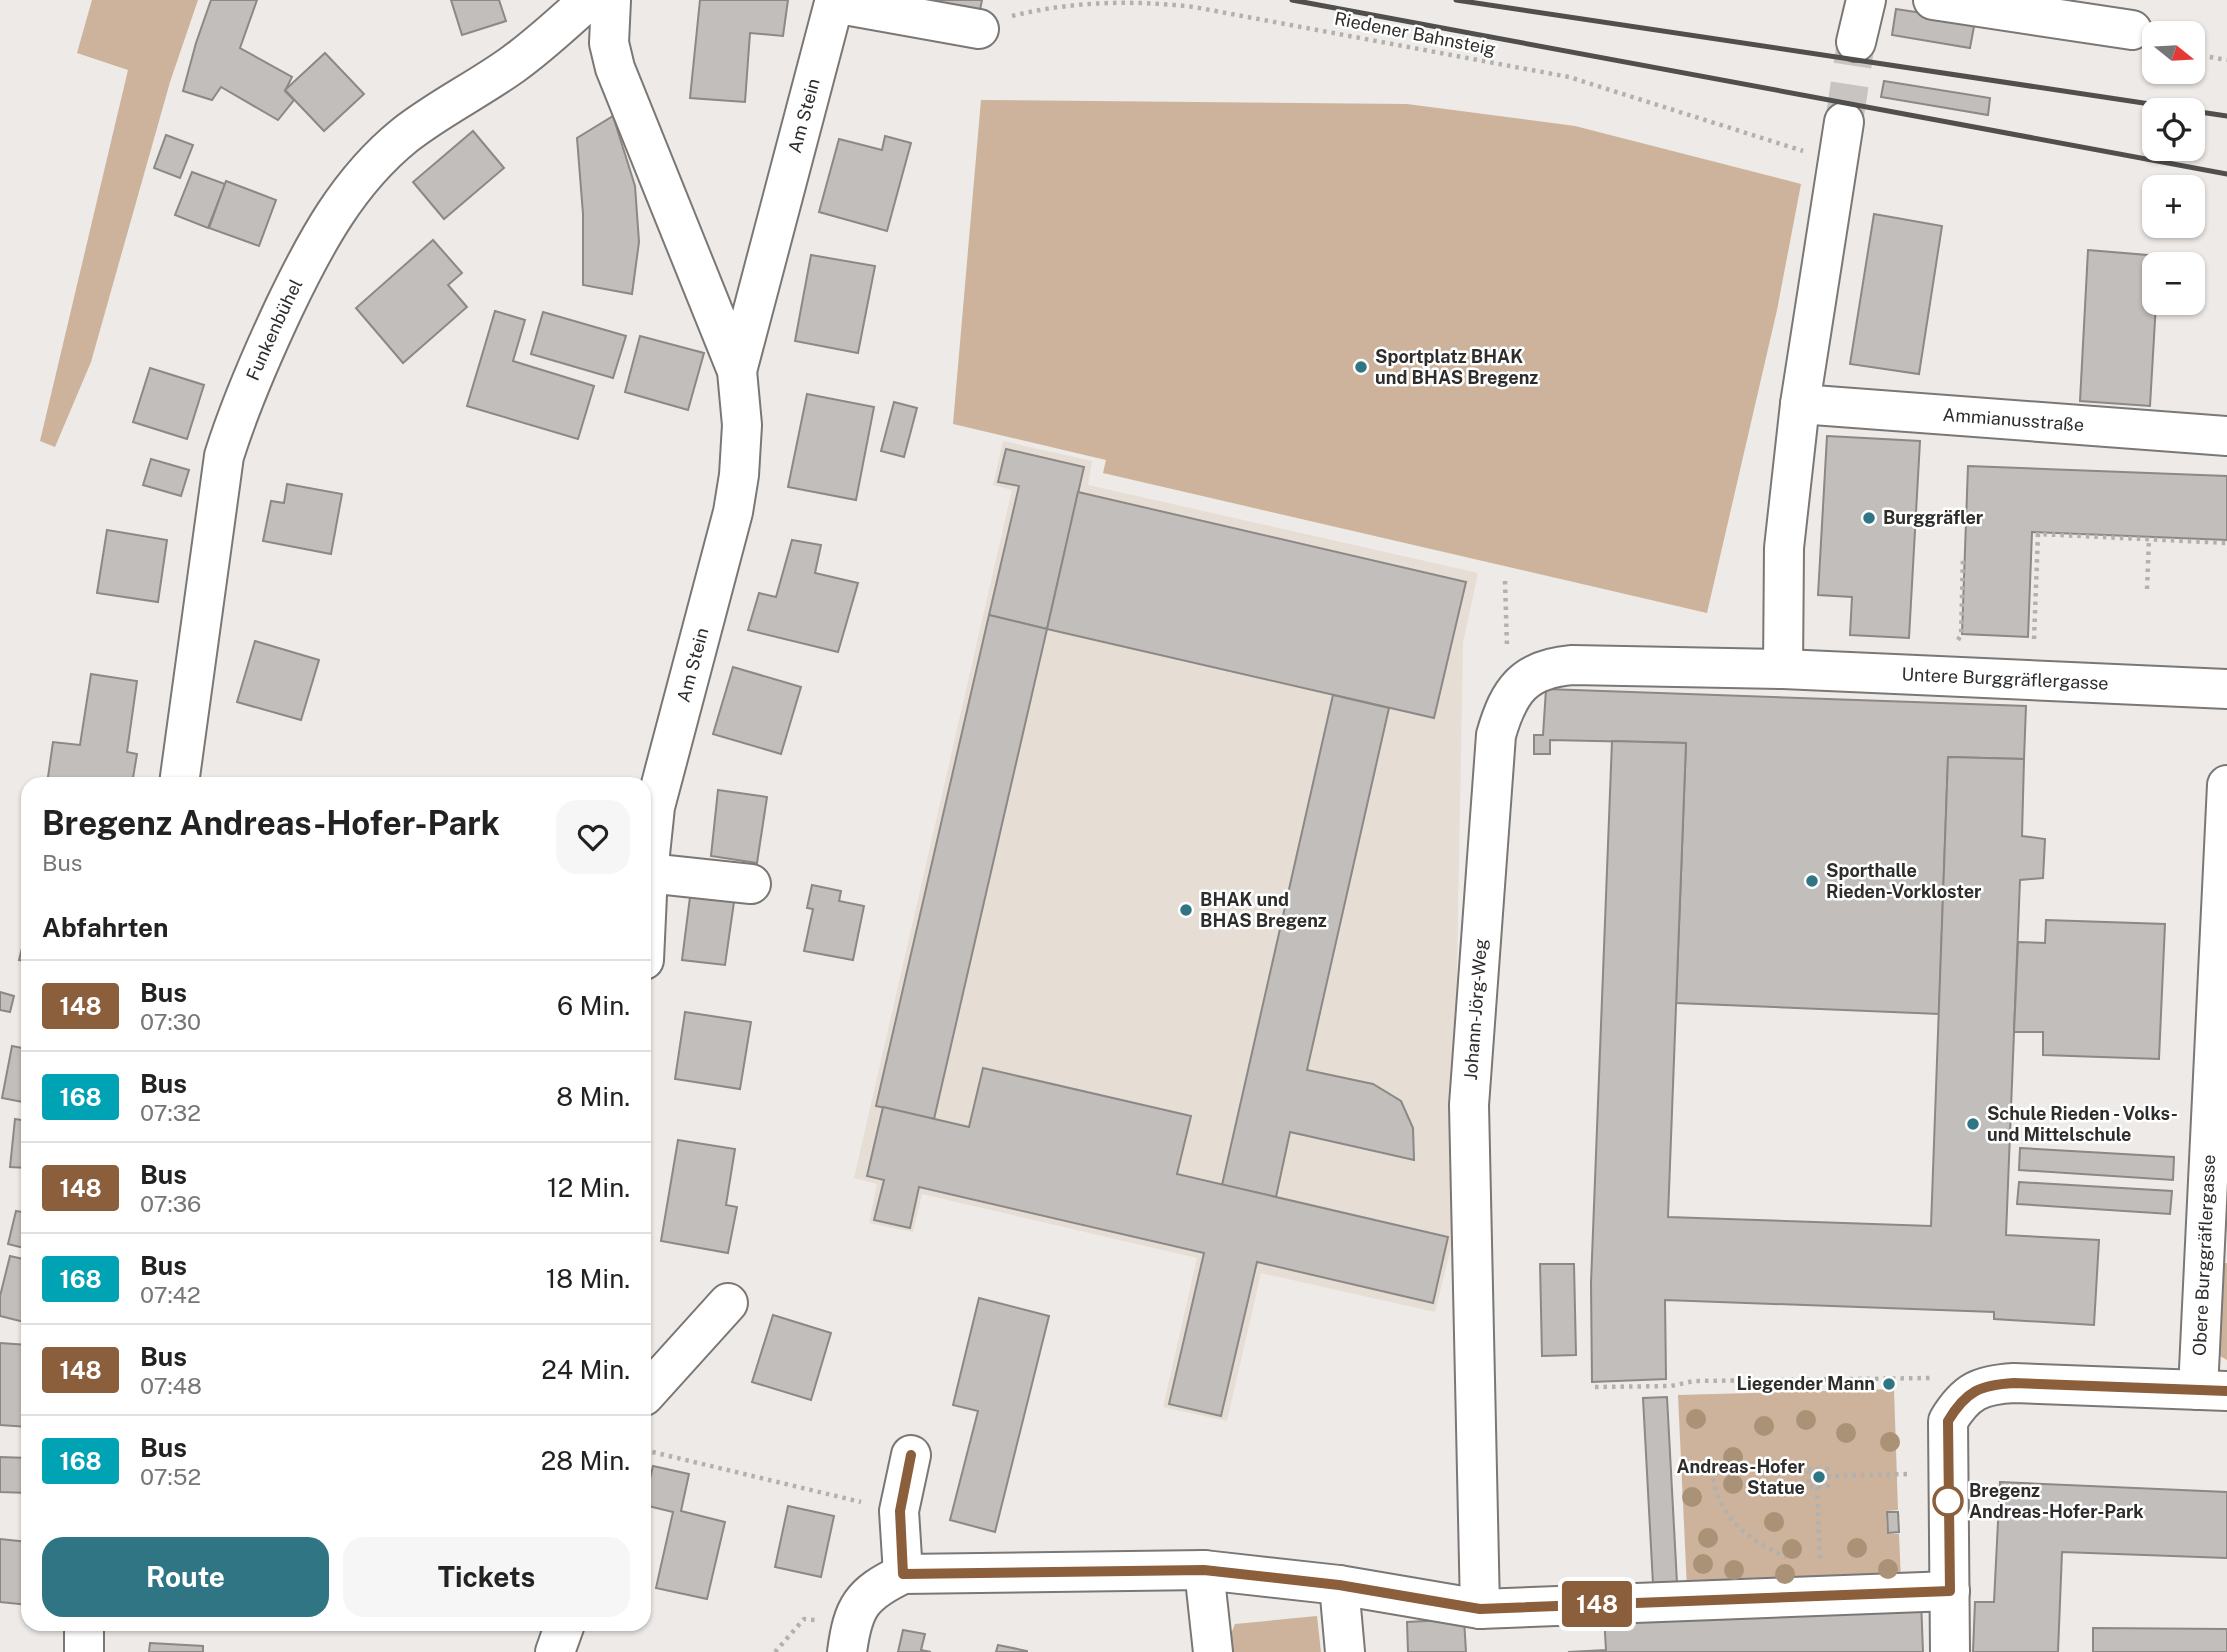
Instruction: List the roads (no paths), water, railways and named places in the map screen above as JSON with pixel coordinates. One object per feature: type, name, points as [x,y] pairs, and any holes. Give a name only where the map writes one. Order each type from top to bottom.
[{"type":"street","name":"Funkenbühel","points":[[180,777],[224,456],[260,358],[309,257],[344,199],[386,152],[427,119],[514,64],[589,0]]},
{"type":"street","name":"Am Stein","points":[[611,0],[609,43],[615,68],[737,371],[741,399],[742,449],[733,512],[655,807],[651,845]]},
{"type":"street","points":[[1856,42],[1866,0]]},
{"type":"street","points":[[1933,0],[2132,30]]},
{"type":"street","name":"Am Stein","points":[[737,371],[834,3],[979,29]]},
{"type":"street","points":[[1783,669],[1784,548],[1800,404],[1844,122]]},
{"type":"street","name":"Ammianusstraße","points":[[1800,404],[2227,436]]},
{"type":"street","name":"Johann-Jörg-Weg","points":[[1480,1609],[1469,1105],[1496,735],[1501,716],[1519,686],[1532,673],[1551,666],[1783,669]]},
{"type":"street","name":"Untere Burggräflergasse","points":[[1783,669],[2227,689]]},
{"type":"street","name":"Obere Burggräflergasse","points":[[2213,1391],[2227,785]]},
{"type":"street","points":[[651,873],[751,884]]},
{"type":"street","points":[[651,1388],[728,1303]]},
{"type":"street","points":[[1950,1652],[1948,1421],[1957,1406],[1970,1393],[1990,1384],[2014,1383],[2213,1391]]},
{"type":"street","points":[[903,1574],[900,1511],[911,1455]]},
{"type":"street","points":[[847,1652],[851,1625],[863,1601],[879,1585],[903,1574],[1204,1570],[1339,1585],[1480,1609],[1950,1591]]},
{"type":"street","points":[[1204,1570],[1213,1652]]},
{"type":"street","points":[[1339,1585],[1345,1652]]},
{"type":"street","points":[[84,1631],[85,1652]]},
{"type":"street","points":[[555,1652],[562,1631]]},
{"type":"tunnel","points":[[1844,122],[1856,42]]},
{"type":"railway","points":[[1292,0],[2227,174]]},
{"type":"railway","points":[[1456,0],[2142,103]]},
{"type":"railway","points":[[2205,113],[2227,116]]},
{"type":"place","name":"Sportplatz BHAK und BHAS Bregenz","points":[[1361,367]]},
{"type":"place","name":"Burggräfler","points":[[1869,518]]},
{"type":"place","name":"Sporthalle Rieden-Vorkloster","points":[[1812,881]]},
{"type":"place","name":"BHAK und BHAS Bregenz","points":[[1186,910]]},
{"type":"place","name":"Schule Rieden - Volks- und Mittelschule","points":[[1973,1124]]},
{"type":"place","name":"Liegender Mann","points":[[1889,1384]]},
{"type":"place","name":"Andreas-Hofer Statue","points":[[1819,1477]]},
{"type":"place","name":"Bregenz Andreas-Hofer-Park","points":[[1948,1501]]}]
